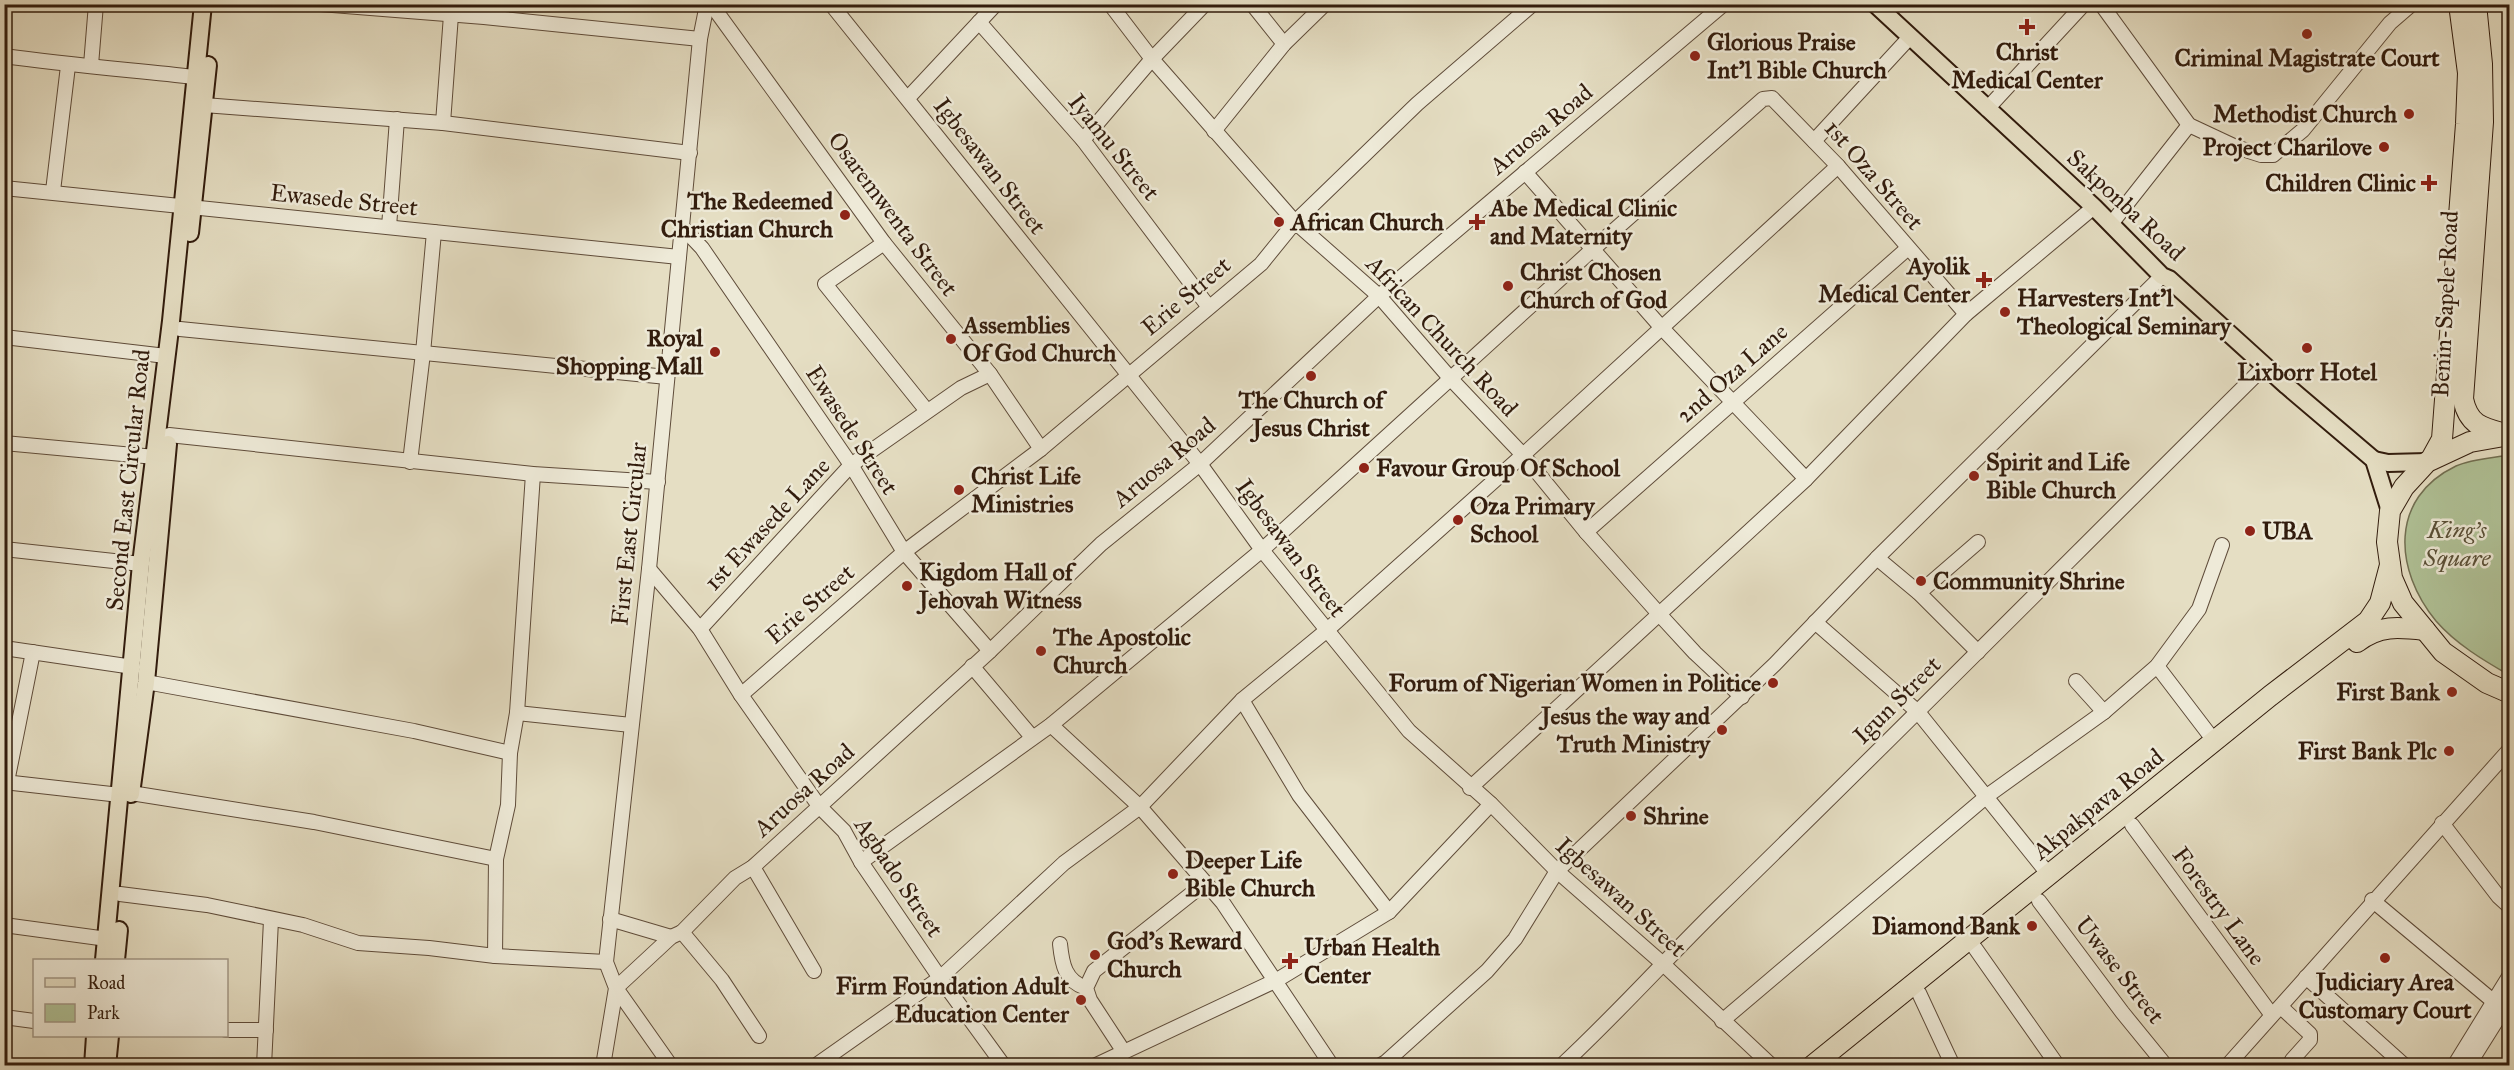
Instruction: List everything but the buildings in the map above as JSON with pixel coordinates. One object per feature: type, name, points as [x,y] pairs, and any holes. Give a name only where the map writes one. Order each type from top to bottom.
[{"type":"highway","name":"Benin-Sapele Road","points":[[2429,460],[2442,439],[2466,124],[2468,73],[2459,4]]},
{"type":"highway","name":"Benin-Sapele Road","points":[[2476,4],[2482,64],[2483,122],[2463,399],[2466,412],[2473,422],[2484,429],[2509,435]]},
{"type":"highway","points":[[2509,435],[2470,442],[2429,460],[2404,487],[2390,511],[2387,543],[2392,578],[2403,603],[2443,652],[2487,683],[2510,693]]},
{"type":"highway","name":"Akpakpava Road","points":[[1812,1065],[2270,696],[2368,621],[2380,603],[2390,565]]},
{"type":"highway","name":"Akpakpava Road","points":[[1832,1065],[2364,636],[2385,627],[2425,630]]},
{"type":"main road","name":"Second East Circular Road","points":[[104,959],[126,794],[146,682],[180,329],[195,77],[203,4]]},
{"type":"main road","name":"Second East Circular Road","points":[[117,959],[141,564],[166,356],[204,105],[214,4]]},
{"type":"main road","name":"Sakponba Road","points":[[1875,4],[2094,207],[2162,276],[2169,279],[2374,460]]},
{"type":"main road","points":[[2390,511],[2374,460],[2398,463],[2429,460]]},
{"type":"main road","points":[[93,1065],[95,1037]]},
{"type":"main road","points":[[107,1065],[110,1037]]},
{"type":"street","points":[[91,66],[96,4]]},
{"type":"street","points":[[320,4],[375,6],[451,15],[485,11],[700,39]]},
{"type":"street","name":"First East Circular","points":[[671,1065],[616,988],[606,962],[658,482],[700,39],[709,4]]},
{"type":"street","name":"Osaremwenta Street","points":[[709,4],[884,243],[990,374],[1041,449]]},
{"type":"street","name":"Igbesawan Street","points":[[831,4],[1200,464],[1262,550],[1408,731],[1470,788],[1491,804],[1557,871],[1662,963],[1772,1065]]},
{"type":"street","points":[[908,98],[996,4]]},
{"type":"street","name":"African Church Road","points":[[1110,4],[1152,58],[1295,222],[1379,296],[1450,378],[1522,455],[1586,532],[1660,615],[1695,653],[1742,697]]},
{"type":"street","points":[[1083,140],[1152,58],[1205,4]]},
{"type":"street","points":[[1252,4],[1284,44]]},
{"type":"street","points":[[1214,131],[1284,44],[1325,4]]},
{"type":"street","name":"Erie Street","points":[[741,695],[904,552],[1041,449],[1208,306],[1261,264],[1295,222],[1417,104],[1533,4]]},
{"type":"street","name":"Aruosa Road","points":[[616,988],[735,878],[753,867],[990,651],[1101,544],[1200,464],[1379,296],[1724,4]]},
{"type":"street","points":[[1987,109],[2084,4]]},
{"type":"street","points":[[2101,4],[2189,125],[2236,147],[2260,155],[2273,154],[2303,130],[2390,23],[2412,4]]},
{"type":"street","points":[[443,123],[451,15]]},
{"type":"street","name":"Iyamu Street","points":[[979,22],[1083,140],[1208,306]]},
{"type":"street","points":[[1814,141],[1910,37]]},
{"type":"street","points":[[4,56],[68,66],[91,66],[195,77]]},
{"type":"street","points":[[53,191],[68,66]]},
{"type":"street","name":"1st Oza Street","points":[[1593,249],[1763,99],[1772,98],[1838,166],[1966,314]]},
{"type":"street","points":[[204,105],[443,123],[690,153]]},
{"type":"street","points":[[389,227],[397,119]]},
{"type":"street","points":[[2111,224],[2189,125]]},
{"type":"street","points":[[823,1063],[940,978],[1064,863],[1140,807],[1242,700],[1326,631],[1838,166]]},
{"type":"street","points":[[1525,172],[1661,327],[1806,479]]},
{"type":"street","name":"Ewasede Street","points":[[4,188],[53,191],[187,207],[679,256]]},
{"type":"street","points":[[1470,788],[1806,479],[1966,314],[2094,207]]},
{"type":"street","name":"Ewasede Street","points":[[683,228],[702,248],[851,465],[904,552],[990,651]]},
{"type":"street","points":[[410,462],[434,232]]},
{"type":"street","points":[[884,243],[825,285],[927,411]]},
{"type":"street","name":"2nd Oza Lane","points":[[1586,532],[1908,248]]},
{"type":"street","points":[[861,862],[1051,725],[1262,550],[1593,249]]},
{"type":"street","points":[[1384,1064],[1487,971],[1515,939],[1557,871],[1742,697],[1877,558],[2162,276]]},
{"type":"street","points":[[180,329],[667,377]]},
{"type":"street","points":[[4,337],[166,356]]},
{"type":"street","name":"Igun Street","points":[[1561,1065],[1596,1034],[1662,963],[2265,366]]},
{"type":"street","name":"1st Ewasede Lane","points":[[700,629],[851,465],[961,388],[990,374]]},
{"type":"street","points":[[169,435],[533,474],[658,482]]},
{"type":"street","points":[[4,443],[155,457]]},
{"type":"street","points":[[495,956],[496,859],[507,806],[510,753],[518,713],[533,474]]},
{"type":"street","points":[[1919,593],[1978,542]]},
{"type":"street","points":[[1722,1021],[1987,796],[2104,712],[2157,666],[2199,609],[2222,545]]},
{"type":"street","points":[[4,549],[141,564]]},
{"type":"street","points":[[1877,558],[1919,593],[1978,652]]},
{"type":"street","name":"Agbado Street","points":[[649,569],[700,629],[741,695],[819,806],[844,831],[861,862],[940,978],[1004,1065]]},
{"type":"street","points":[[1815,622],[1918,712],[2049,875]]},
{"type":"street","points":[[4,648],[133,667]]},
{"type":"street","points":[[33,652],[6,782],[126,794],[314,822],[496,859]]},
{"type":"street","points":[[972,666],[1032,737]]},
{"type":"street","points":[[2157,666],[2215,742]]},
{"type":"street","points":[[2076,681],[2104,712]]},
{"type":"street","points":[[146,682],[414,730],[510,753]]},
{"type":"street","points":[[1242,700],[1299,795],[1389,912]]},
{"type":"street","points":[[518,713],[631,725]]},
{"type":"street","points":[[1051,725],[1140,807],[1223,903],[1277,980],[1332,1065]]},
{"type":"street","points":[[2235,1062],[2276,1010],[2372,900],[2510,749]]},
{"type":"street","points":[[1094,1065],[1277,980],[1389,912],[1491,804]]},
{"type":"street","points":[[2442,823],[2498,896],[2510,907]]},
{"type":"street","name":"Forestry Lane","points":[[2132,825],[2276,1010],[2310,1034],[2310,1040],[2292,1060],[2294,1065]]},
{"type":"street","points":[[753,867],[814,971]]},
{"type":"street","points":[[1124,1052],[1090,1000],[1086,988],[1094,971],[1205,883]]},
{"type":"street","points":[[120,894],[207,905],[303,925],[358,943],[495,956],[606,962]]},
{"type":"street","points":[[2372,900],[2493,1001]]},
{"type":"street","name":"Uwase Street","points":[[2038,901],[2122,1012],[2166,1065]]},
{"type":"street","points":[[610,919],[677,934],[722,980],[759,1036]]},
{"type":"street","points":[[264,1065],[271,920]]},
{"type":"street","points":[[4,925],[107,939]]},
{"type":"street","points":[[1060,944],[1063,968],[1078,985],[1086,988]]},
{"type":"street","points":[[1975,948],[2058,1065]]},
{"type":"street","points":[[2454,1065],[2510,975]]},
{"type":"street","points":[[2306,977],[2405,1065]]},
{"type":"street","points":[[603,1065],[616,988]]},
{"type":"street","points":[[1919,993],[1953,1065]]},
{"type":"street","points":[[2468,1065],[2510,999]]},
{"type":"street","points":[[4,1017],[33,1021]]},
{"type":"street","points":[[228,1030],[266,1030]]},
{"type":"green space","name":"King's Square","points":[[2510,455],[2509,675],[2461,644],[2436,621],[2422,601],[2412,580],[2406,558],[2405,536],[2409,516],[2419,497],[2434,480],[2462,464]]},
{"type":"place","name":"Christ Medical Center","points":[[2027,27]]},
{"type":"place","name":"Criminal Magistrate Court","points":[[2307,34]]},
{"type":"place","name":"Glorious Praise Int'l Bible Church","points":[[1695,56]]},
{"type":"place","name":"Methodist Church","points":[[2409,114]]},
{"type":"place","name":"Project Charilove","points":[[2384,147]]},
{"type":"place","name":"Children Clinic","points":[[2429,183]]},
{"type":"place","name":"The Redeemed Christian Church","points":[[845,215]]},
{"type":"place","name":"African Church","points":[[1279,222]]},
{"type":"place","name":"Abe Medical Clinic and Maternity","points":[[1477,222]]},
{"type":"place","name":"Ayolik Medical Center","points":[[1984,280]]},
{"type":"place","name":"Christ Chosen Church of God","points":[[1508,286]]},
{"type":"place","name":"Harvesters Int'l Theological Seminary","points":[[2005,312]]},
{"type":"place","name":"Assemblies Of God Church","points":[[951,339]]},
{"type":"place","name":"Lixborr Hotel","points":[[2307,348]]},
{"type":"place","name":"Royal Shopping Mall","points":[[715,352]]},
{"type":"place","name":"The Church of Jesus Christ","points":[[1311,376]]},
{"type":"place","name":"Favour Group Of School","points":[[1364,468]]},
{"type":"place","name":"Spirit and Life Bible Church","points":[[1974,476]]},
{"type":"place","name":"Christ Life Ministries","points":[[959,490]]},
{"type":"place","name":"Oza Primary School","points":[[1458,520]]},
{"type":"place","name":"UBA","points":[[2250,531]]},
{"type":"place","name":"Community Shrine","points":[[1921,581]]},
{"type":"place","name":"Kigdom Hall of Jehovah Witness","points":[[907,586]]},
{"type":"place","name":"The Apostolic Church","points":[[1041,651]]},
{"type":"place","name":"Forum of Nigerian Women in Politice","points":[[1773,683]]},
{"type":"place","name":"First Bank","points":[[2452,692]]},
{"type":"place","name":"Jesus the way and Truth Ministry","points":[[1722,730]]},
{"type":"place","name":"First Bank Plc","points":[[2449,751]]},
{"type":"place","name":"Shrine","points":[[1631,816]]},
{"type":"place","name":"Deeper Life Bible Church","points":[[1173,874]]},
{"type":"place","name":"Diamond Bank","points":[[2032,926]]},
{"type":"place","name":"God's Reward Church","points":[[1095,955]]},
{"type":"place","name":"Judiciary Area Customary Court","points":[[2385,958]]},
{"type":"place","name":"Urban Health Center","points":[[1290,961]]},
{"type":"place","name":"Firm Foundation Adult Education Center","points":[[1081,1000]]}]
